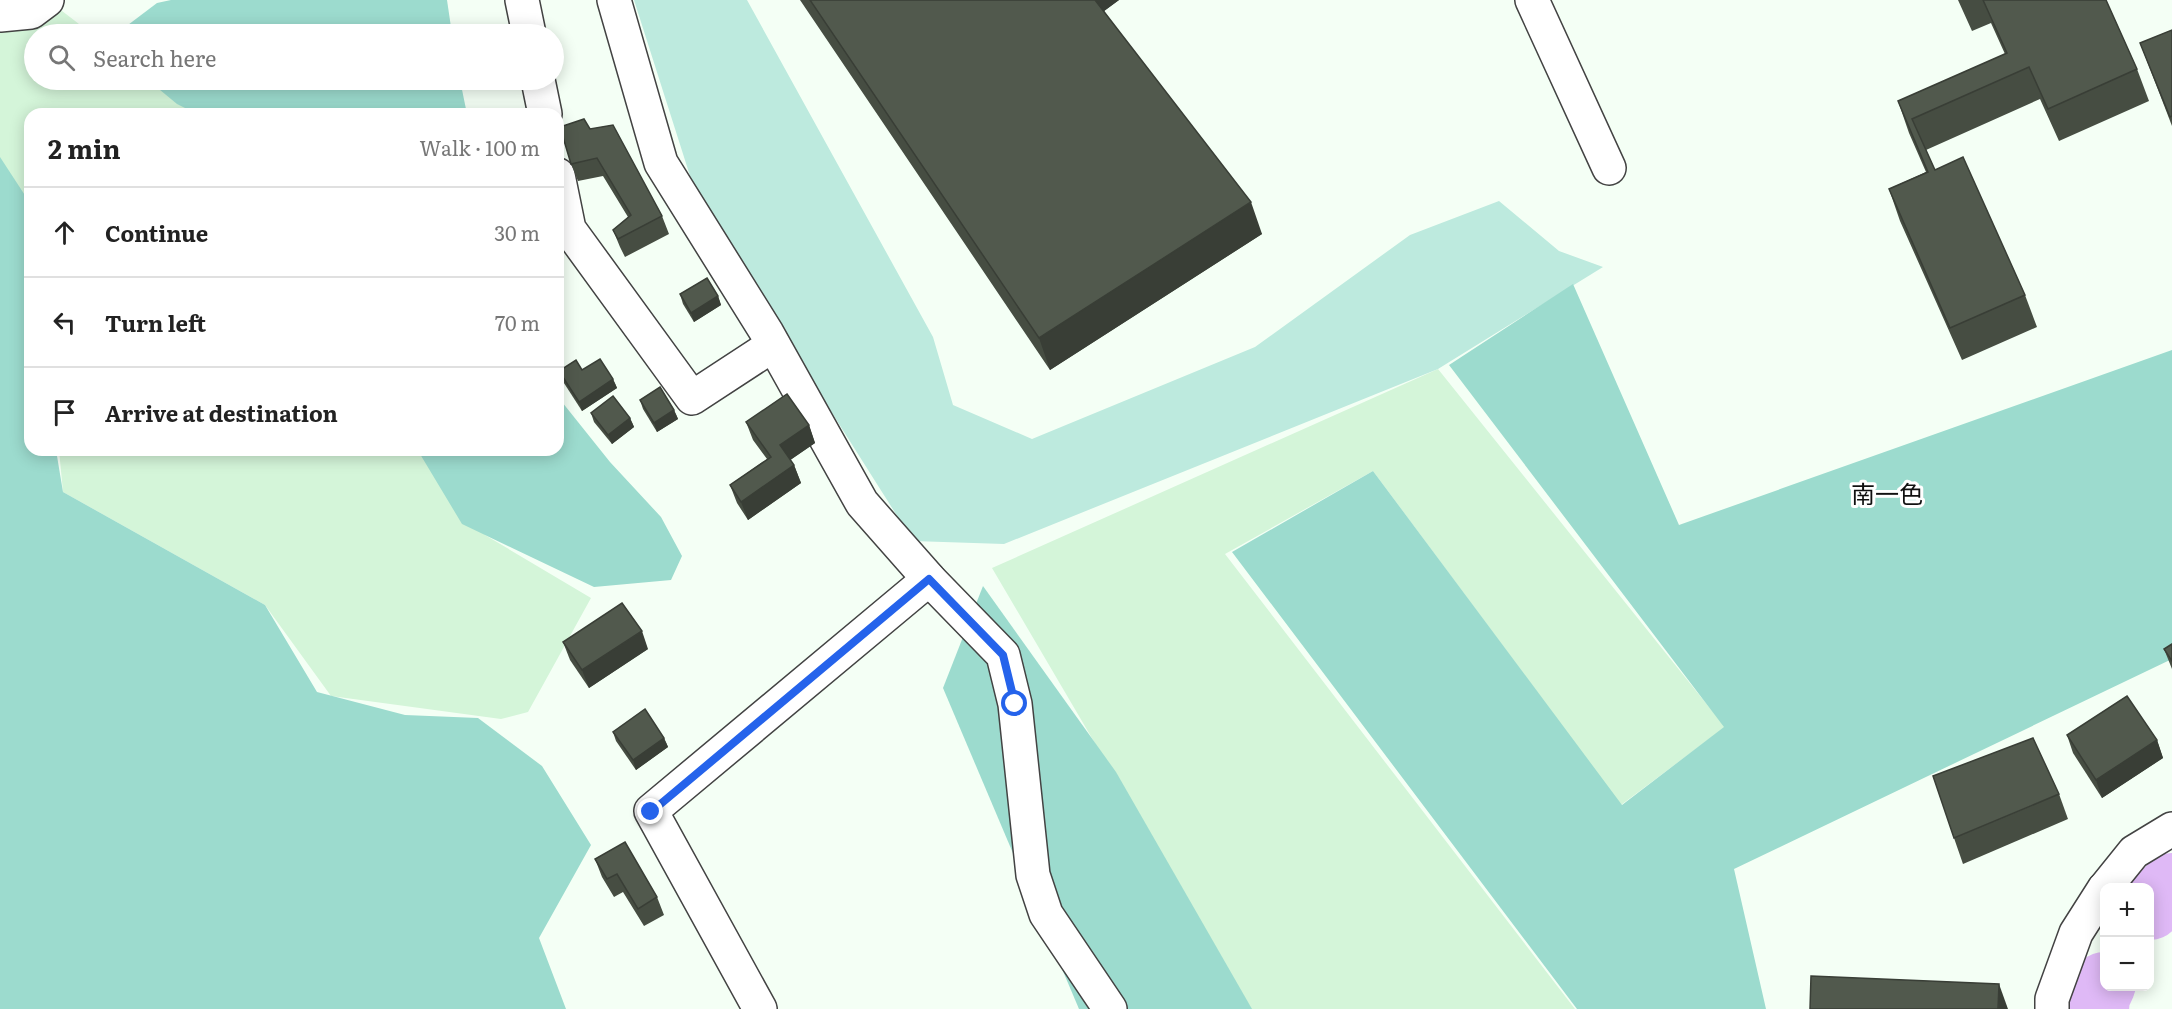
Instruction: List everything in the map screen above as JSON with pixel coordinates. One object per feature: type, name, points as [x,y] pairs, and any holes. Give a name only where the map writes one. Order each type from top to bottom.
[{"type":"street","points":[[0,15],[31,12],[47,0]]},
{"type":"street","points":[[522,0],[527,24]]},
{"type":"street","points":[[614,0],[661,164],[773,345],[862,503],[929,579],[1003,655],[1015,704],[1033,875],[1046,914],[1110,1009]]},
{"type":"street","points":[[1532,0],[1609,168]]},
{"type":"street","points":[[540,90],[545,108]]},
{"type":"street","points":[[564,204],[569,229],[692,398],[773,345]]},
{"type":"street","points":[[760,1009],[651,812],[929,579]]},
{"type":"street","points":[[2109,883],[2134,852],[2172,829]]},
{"type":"street","points":[[2052,1009],[2052,999],[2076,933],[2100,896]]},
{"type":"green space","points":[[53,4],[79,24],[24,24],[24,90],[208,90],[245,108],[24,108],[24,200],[0,158],[0,11]]},
{"type":"green space","points":[[1438,369],[1725,727],[1621,805],[1373,471],[1225,554],[1575,1009],[1251,1009],[992,568]]},
{"type":"green space","points":[[60,456],[426,456],[485,535],[591,598],[528,712],[501,719],[331,696],[265,605],[63,492]]},
{"type":"shaded area","points":[[171,0],[447,0],[451,24],[129,24],[157,3]]},
{"type":"shaded area","points":[[634,0],[747,0],[933,337],[953,405],[1032,439],[1255,347],[1410,235],[1499,201],[1559,251],[1603,267],[1438,369],[1004,544],[913,541],[698,201]]},
{"type":"shaded area","points":[[160,90],[462,90],[466,108],[185,108]]},
{"type":"shaded area","points":[[0,157],[24,194],[24,456],[57,456],[63,492],[265,605],[317,692],[405,715],[478,718],[542,766],[591,845],[539,938],[566,1009],[0,1009]]},
{"type":"shaded area","points":[[1573,284],[1679,525],[2172,350],[2172,659],[1734,869],[1766,1009],[1577,1009],[1232,552],[1373,471],[1622,805],[1724,727],[1449,365]]},
{"type":"shaded area","points":[[564,404],[610,462],[661,517],[682,556],[671,580],[594,587],[462,524],[422,456],[564,456]]},
{"type":"shaded area","points":[[983,586],[1116,772],[1252,1009],[1079,1009],[943,688]]},
{"type":"building","points":[[810,0],[1095,0],[1251,202],[1039,338]]},
{"type":"building","points":[[1983,0],[2106,0],[2137,69],[2048,109],[2029,67],[1912,119],[1935,170],[1963,157],[2025,295],[1950,328],[1889,189],[1928,172],[1898,101],[2007,53]]},
{"type":"building","points":[[2172,30],[2172,116],[2170,117],[2140,43]]},
{"type":"building","points":[[584,119],[590,129],[613,125],[662,216],[618,239],[613,230],[631,215],[597,158],[571,164],[564,140],[564,126]]},
{"type":"building","points":[[707,278],[718,296],[691,313],[680,294]]},
{"type":"building","points":[[600,359],[613,379],[579,402],[564,379],[564,368],[576,360],[582,370]]},
{"type":"building","points":[[660,387],[674,410],[654,423],[640,400]]},
{"type":"building","points":[[787,394],[809,425],[780,445],[794,465],[741,502],[730,485],[771,457],[746,422]]},
{"type":"building","points":[[613,396],[630,418],[608,435],[591,413]]},
{"type":"building","points":[[622,603],[642,631],[582,670],[563,642]]},
{"type":"building","points":[[2172,644],[2172,661],[2164,649]]},
{"type":"building","points":[[2127,696],[2157,740],[2096,780],[2067,735]]},
{"type":"building","points":[[645,709],[664,738],[633,760],[613,732]]},
{"type":"building","points":[[2033,738],[2059,794],[1954,838],[1933,776]]},
{"type":"building","points":[[625,842],[657,897],[638,909],[617,874],[607,879],[595,859]]},
{"type":"building","points":[[1811,976],[1999,984],[1998,1009],[1810,1009]]},
{"type":"waterway","points":[[2154,904],[2172,885]]},
{"type":"waterway","points":[[2097,1009],[2101,991]]},
{"type":"district","name":"南一色","points":[[1887,492]]},
{"type":"route","points":[[651,812],[929,579],[1003,655],[1015,704]]}]
